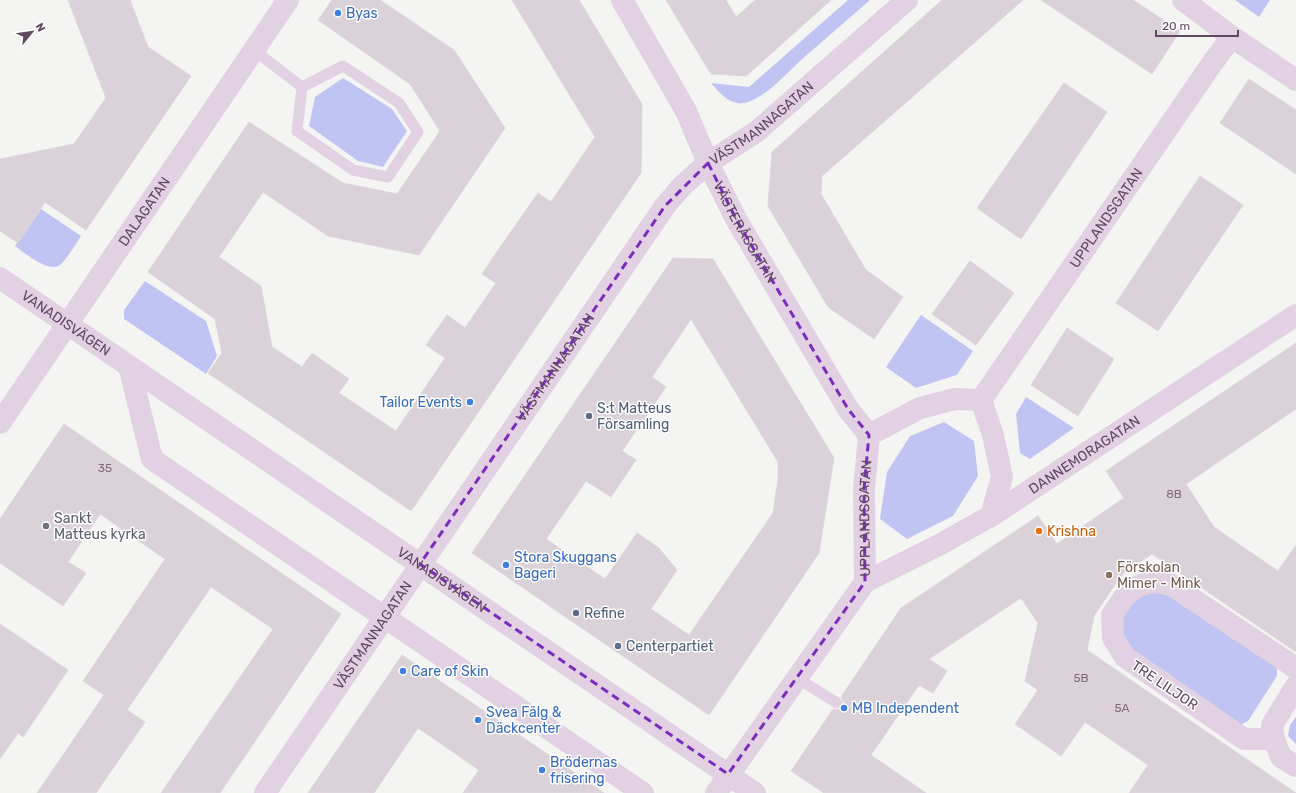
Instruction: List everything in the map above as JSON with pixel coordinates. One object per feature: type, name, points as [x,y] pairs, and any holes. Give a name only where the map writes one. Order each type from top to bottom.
[{"type":"street","name":"DALAGATAN","points":[[0,423],[288,0]]},
{"type":"street","name":"VÄSTERÅSGATAN","points":[[622,0],[686,111],[708,163],[736,218],[848,408],[869,435]]},
{"type":"street","name":"VÄSTMANNAGATAN","points":[[265,793],[665,206],[682,186],[708,163],[756,132],[907,0]]},
{"type":"street","points":[[1188,2],[1232,37],[1296,80]]},
{"type":"street","name":"UPPLANDSGATAN","points":[[981,400],[1213,62],[1232,37]]},
{"type":"street","name":"VANADISVÄGEN","points":[[1,280],[68,324],[755,793]]},
{"type":"street","name":"DANNEMORAGATAN","points":[[865,582],[939,545],[991,516],[1296,315]]},
{"type":"street","points":[[129,366],[152,459],[386,617],[493,697],[584,760],[643,793]]},
{"type":"street","points":[[869,435],[920,408],[955,399],[981,400],[993,435],[1002,477],[991,516]]},
{"type":"street","name":"UPPLANDSGATAN","points":[[716,793],[865,582],[864,489],[869,435]]},
{"type":"street","name":"TRE LILJOR","points":[[1274,739],[1244,739],[1124,657],[1113,638],[1112,615],[1125,596],[1138,586],[1151,582],[1170,584],[1296,668]]},
{"type":"street","points":[[1296,686],[1272,725],[1274,739],[1281,757],[1296,766]]},
{"type":"lane","points":[[254,50],[302,87]]},
{"type":"lane","points":[[342,66],[398,103],[418,132],[388,176],[353,170],[297,130],[302,87],[342,66]]},
{"type":"lane","points":[[797,678],[837,703]]},
{"type":"highlighted area","points":[[708,163],[736,219],[848,409],[869,435],[864,489],[865,582],[728,774],[420,564],[665,206]]},
{"type":"shaded area","points":[[848,0],[870,0],[800,61],[774,86],[759,97],[744,103],[734,102],[725,98],[711,83],[749,87]]},
{"type":"shaded area","points":[[1235,0],[1270,0],[1259,17]]},
{"type":"shaded area","points":[[343,78],[392,109],[407,131],[383,167],[358,161],[309,126],[315,97]]},
{"type":"shaded area","points":[[41,209],[81,236],[67,258],[56,267],[51,267],[38,262],[15,246]]},
{"type":"shaded area","points":[[145,281],[206,321],[217,356],[206,374],[124,319],[124,310]]},
{"type":"shaded area","points":[[921,315],[973,351],[957,375],[916,388],[886,367]]},
{"type":"shaded area","points":[[1026,397],[1074,428],[1030,459],[1020,453],[1016,414]]},
{"type":"shaded area","points":[[944,422],[974,441],[978,476],[953,516],[907,539],[880,519],[887,472],[910,436]]},
{"type":"shaded area","points":[[1157,592],[1180,599],[1277,665],[1277,676],[1248,721],[1238,726],[1139,660],[1125,639],[1121,628],[1122,617],[1129,604],[1141,595]]},
{"type":"shaded area","points":[[1296,717],[1296,744],[1288,736],[1290,725]]},
{"type":"building","points":[[68,0],[130,0],[148,47],[191,76],[86,230],[45,202],[18,243],[0,231],[0,159],[74,144],[106,98]]},
{"type":"building","points":[[332,0],[380,0],[454,50],[505,128],[419,255],[328,236],[263,192],[219,257],[261,286],[272,347],[302,367],[312,353],[349,379],[339,393],[396,431],[445,358],[426,345],[447,315],[465,328],[496,283],[482,274],[496,253],[538,193],[551,202],[595,137],[512,0],[579,0],[642,104],[641,173],[411,511],[208,373],[222,353],[215,319],[148,272],[249,122],[343,183],[397,194],[440,131],[410,84],[318,20]]},
{"type":"building","points":[[666,0],[726,0],[736,17],[755,0],[831,0],[746,76],[711,74]]},
{"type":"building","points":[[942,0],[1023,0],[822,176],[821,194],[866,270],[903,297],[874,339],[828,307],[768,206],[772,152]]},
{"type":"building","points":[[1041,0],[1133,0],[1180,31],[1152,74]]},
{"type":"building","points":[[1249,79],[1296,110],[1296,174],[1220,123]]},
{"type":"building","points":[[1064,83],[1107,112],[1021,239],[977,208]]},
{"type":"building","points":[[1200,176],[1243,205],[1158,331],[1116,303]]},
{"type":"building","points":[[673,258],[713,259],[834,458],[819,553],[709,715],[472,553]],"holes":[[[691,319],[778,462],[778,479],[773,513],[689,635],[651,609],[677,570],[659,548],[637,533],[605,579],[546,539],[586,481],[611,497],[636,460],[622,451],[666,387],[652,377]]]},
{"type":"building","points":[[970,261],[1014,293],[976,345],[932,314]]},
{"type":"building","points":[[1067,328],[1114,359],[1078,416],[1031,385]]},
{"type":"building","points":[[1296,343],[1296,409],[1186,484],[1214,527],[1278,571],[1296,545],[1296,652],[1152,554],[1124,573],[1112,589],[1094,616],[1087,650],[1296,793],[1129,793],[1148,765],[1085,722],[1061,756],[1015,724],[1038,690],[1025,681],[1038,623],[1021,598],[929,659],[947,671],[933,693],[919,685],[871,755],[926,793],[824,793],[791,771],[833,709],[837,710],[843,707],[844,703],[841,697],[901,608],[1038,516],[1057,544],[1124,498],[1106,471]]},
{"type":"building","points":[[64,424],[341,614],[220,793],[161,793],[273,629],[211,587],[127,710],[145,722],[96,793],[37,793],[104,695],[83,681],[165,559],[100,514],[68,562],[86,573],[63,606],[0,563],[0,519]]},
{"type":"building","points":[[0,624],[68,670],[23,737],[18,733],[0,759]]},
{"type":"building","points":[[402,655],[604,793],[463,793],[479,770],[418,728],[374,793],[308,793]]},
{"type":"place","name":"Byas","points":[[338,13]]},
{"type":"place","name":"Tailor Events","points":[[470,402]]},
{"type":"place","name":"S:t Matteus Församling","points":[[589,416]]},
{"type":"place","name":"Sankt Matteus kyrka","points":[[46,526]]},
{"type":"place","name":"Krishna","points":[[1039,531]]},
{"type":"place","name":"Stora Skuggans Bageri","points":[[506,565]]},
{"type":"place","name":"Förskolan Mimer - Mink","points":[[1109,575]]},
{"type":"place","name":"Refine","points":[[576,613]]},
{"type":"place","name":"Centerpartiet","points":[[618,646]]},
{"type":"place","name":"Care of Skin","points":[[403,671]]},
{"type":"place","name":"MB Independent","points":[[844,708]]},
{"type":"place","name":"Svea Fälg & Däckcenter","points":[[478,720]]},
{"type":"place","name":"Brödernas frisering","points":[[542,770]]}]
